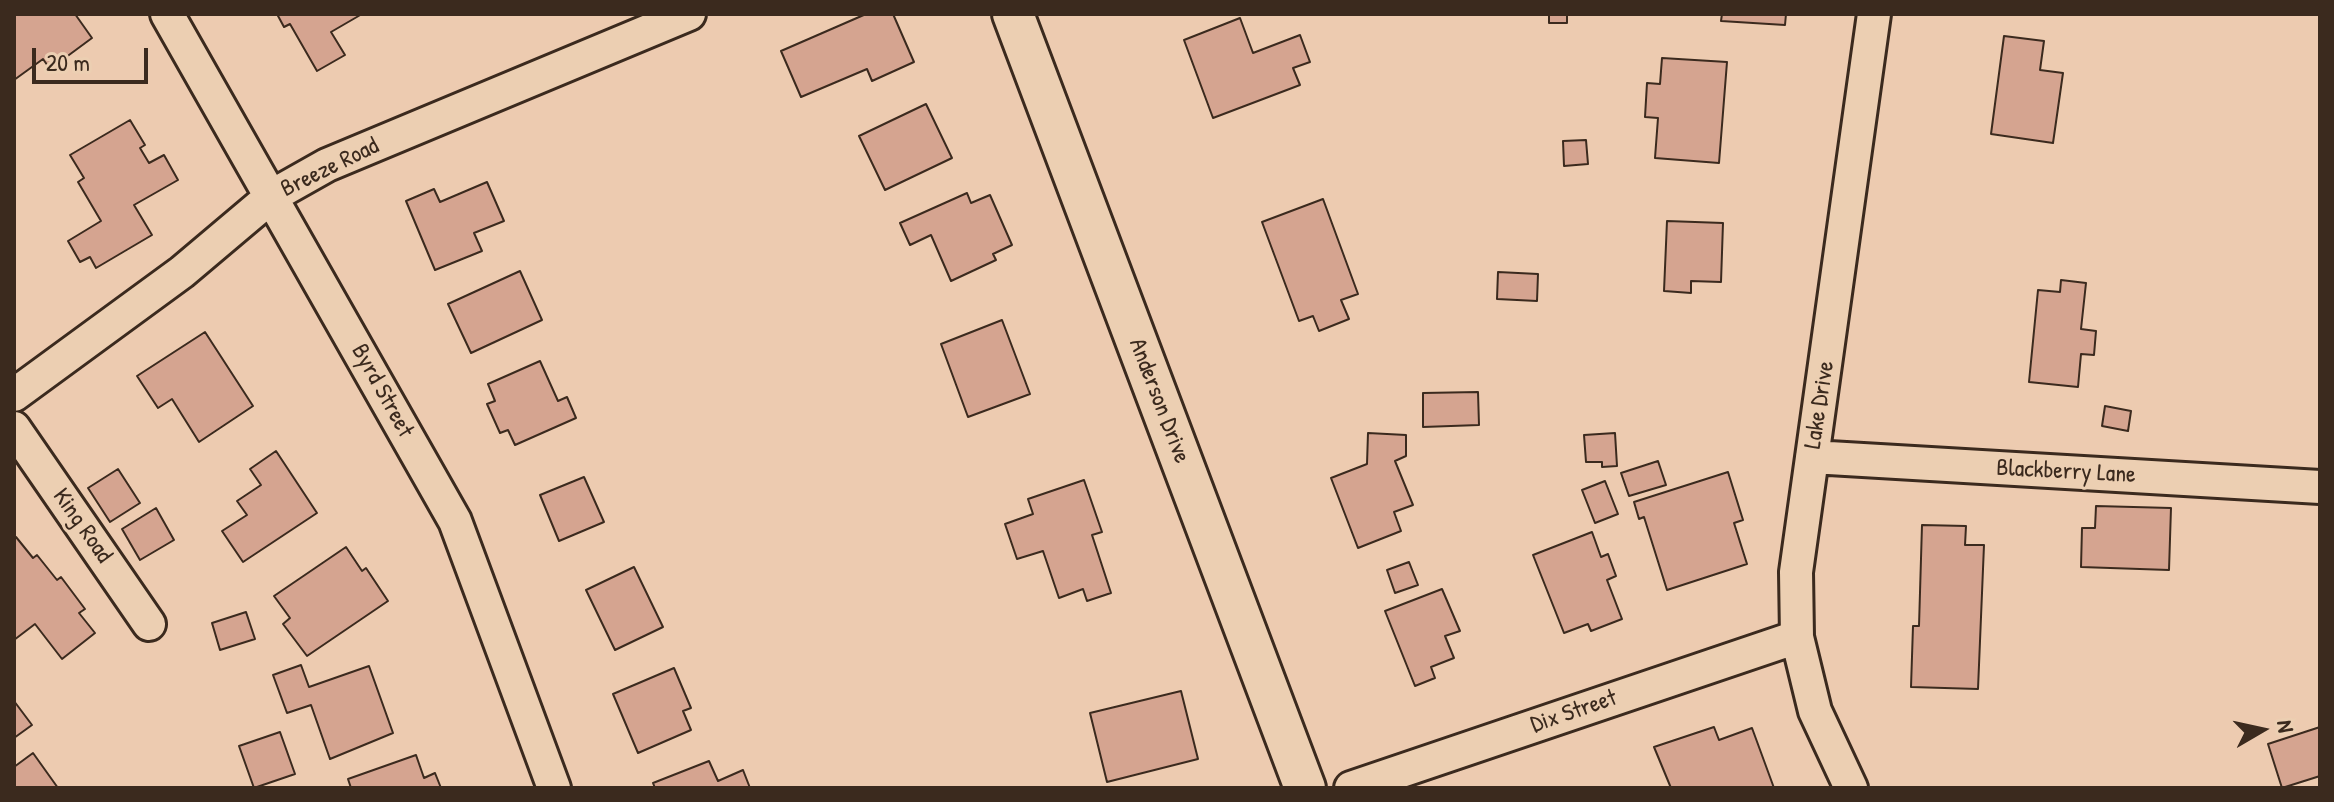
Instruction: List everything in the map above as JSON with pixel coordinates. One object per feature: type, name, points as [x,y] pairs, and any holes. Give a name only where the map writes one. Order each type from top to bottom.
[{"type":"street","name":"Byrd Street","points":[[167,14],[455,521],[554,788]]},
{"type":"street","name":"Breeze Road","points":[[14,395],[182,272],[272,196],[327,165],[689,14]]},
{"type":"street","name":"Anderson Drive","points":[[1013,14],[1305,788]]},
{"type":"street","name":"Lake Drive","points":[[1851,788],[1815,711],[1797,637],[1796,572],[1874,14]]},
{"type":"street","name":"King Road","points":[[14,428],[149,624]]},
{"type":"street","name":"Blackberry Lane","points":[[1812,457],[2320,487]]},
{"type":"street","name":"Dix Street","points":[[1351,788],[1797,637]]},
{"type":"building","points":[[14,14],[75,14],[92,38],[50,69],[43,59],[14,80]]},
{"type":"building","points":[[277,14],[362,14],[331,32],[345,55],[317,71],[290,24],[284,27]]},
{"type":"building","points":[[866,14],[893,14],[914,62],[872,81],[867,69],[801,97],[781,51]]},
{"type":"building","points":[[1549,14],[1567,14],[1567,23],[1549,23]]},
{"type":"building","points":[[1722,14],[1786,14],[1785,25],[1721,21]]},
{"type":"building","points":[[1240,18],[1253,53],[1300,35],[1310,62],[1293,68],[1300,85],[1213,118],[1184,40]]},
{"type":"building","points":[[2004,36],[2044,41],[2040,70],[2063,73],[2053,143],[1991,134]]},
{"type":"building","points":[[1662,58],[1727,62],[1719,163],[1655,158],[1658,118],[1645,117],[1647,83],[1660,84]]},
{"type":"building","points":[[926,104],[952,158],[885,190],[859,136]]},
{"type":"building","points":[[130,120],[145,145],[140,148],[149,163],[164,155],[178,180],[134,205],[152,235],[96,268],[90,257],[80,262],[68,241],[101,221],[78,182],[84,178],[70,155]]},
{"type":"building","points":[[1586,140],[1588,164],[1564,166],[1563,141]]},
{"type":"building","points":[[487,182],[504,221],[474,233],[482,251],[435,270],[406,201],[434,189],[440,202]]},
{"type":"building","points":[[967,193],[971,203],[990,195],[1012,245],[993,254],[996,260],[951,281],[931,235],[910,245],[900,223]]},
{"type":"building","points":[[1323,199],[1358,294],[1341,300],[1349,319],[1319,331],[1313,316],[1299,321],[1262,222]]},
{"type":"building","points":[[1667,221],[1723,223],[1721,282],[1691,281],[1691,293],[1664,291]]},
{"type":"building","points":[[520,271],[542,320],[471,353],[448,304]]},
{"type":"building","points":[[1498,272],[1538,274],[1537,301],[1497,299]]},
{"type":"building","points":[[2061,280],[2086,283],[2081,329],[2096,331],[2094,355],[2081,354],[2078,387],[2029,382],[2038,290],[2060,292]]},
{"type":"building","points":[[1002,320],[1030,394],[968,417],[941,344]]},
{"type":"building","points":[[205,332],[253,406],[199,442],[172,399],[158,408],[137,376]]},
{"type":"building","points":[[540,361],[558,401],[567,397],[576,418],[515,445],[508,430],[500,433],[487,404],[495,401],[488,384]]},
{"type":"building","points":[[1478,392],[1479,425],[1423,427],[1423,393]]},
{"type":"building","points":[[2105,406],[2131,411],[2128,431],[2102,426]]},
{"type":"building","points":[[1368,433],[1406,435],[1406,456],[1395,461],[1413,505],[1394,512],[1401,531],[1358,548],[1331,478],[1367,464]]},
{"type":"building","points":[[1615,433],[1617,466],[1602,467],[1602,462],[1586,462],[1584,435]]},
{"type":"building","points":[[276,451],[317,513],[243,562],[222,531],[247,515],[237,501],[261,485],[250,469]]},
{"type":"building","points":[[1658,461],[1666,485],[1629,496],[1621,473]]},
{"type":"building","points":[[118,469],[140,503],[110,522],[88,488]]},
{"type":"building","points":[[1728,472],[1743,520],[1734,523],[1747,564],[1667,590],[1644,517],[1639,519],[1634,502]]},
{"type":"building","points":[[584,477],[604,522],[559,541],[540,495]]},
{"type":"building","points":[[1084,480],[1102,532],[1092,535],[1111,593],[1087,601],[1083,589],[1059,598],[1043,551],[1017,559],[1005,524],[1033,514],[1028,499]]},
{"type":"building","points":[[1605,481],[1618,514],[1595,523],[1582,490]]},
{"type":"building","points":[[2096,506],[2171,508],[2169,570],[2081,567],[2082,528],[2095,528]]},
{"type":"building","points":[[156,508],[174,540],[140,560],[122,529]]},
{"type":"building","points":[[1922,525],[1966,526],[1965,545],[1984,545],[1978,689],[1911,687],[1913,626],[1919,626]]},
{"type":"building","points":[[1592,532],[1601,557],[1608,554],[1616,576],[1607,580],[1622,619],[1591,631],[1588,624],[1564,633],[1533,555]]},
{"type":"building","points":[[16,537],[33,558],[37,555],[57,580],[61,577],[85,609],[79,613],[95,633],[62,659],[35,624],[14,640]]},
{"type":"building","points":[[346,547],[362,571],[366,568],[388,601],[307,656],[283,624],[290,618],[274,596]]},
{"type":"building","points":[[1409,562],[1418,585],[1395,593],[1387,570]]},
{"type":"building","points":[[634,567],[663,627],[615,650],[586,590]]},
{"type":"building","points":[[1442,589],[1460,631],[1445,636],[1454,658],[1431,667],[1435,678],[1415,686],[1385,611]]},
{"type":"building","points":[[246,612],[255,639],[220,650],[212,623]]},
{"type":"building","points":[[301,665],[309,687],[369,666],[393,733],[330,759],[311,705],[287,713],[273,675]]},
{"type":"building","points":[[674,668],[691,708],[683,711],[691,730],[638,753],[613,694]]},
{"type":"building","points":[[1181,691],[1198,759],[1107,782],[1090,713]]},
{"type":"building","points":[[14,701],[32,725],[14,738]]},
{"type":"building","points":[[1714,727],[1719,740],[1752,728],[1774,788],[1671,788],[1654,747]]},
{"type":"building","points":[[2320,727],[2320,776],[2282,788],[2268,744]]},
{"type":"building","points":[[280,732],[295,774],[254,788],[239,746]]},
{"type":"building","points":[[33,753],[58,788],[14,788],[14,767]]},
{"type":"building","points":[[416,755],[424,778],[435,773],[441,788],[351,788],[348,779]]},
{"type":"building","points":[[709,761],[718,781],[743,770],[750,788],[655,788],[653,783]]}]
